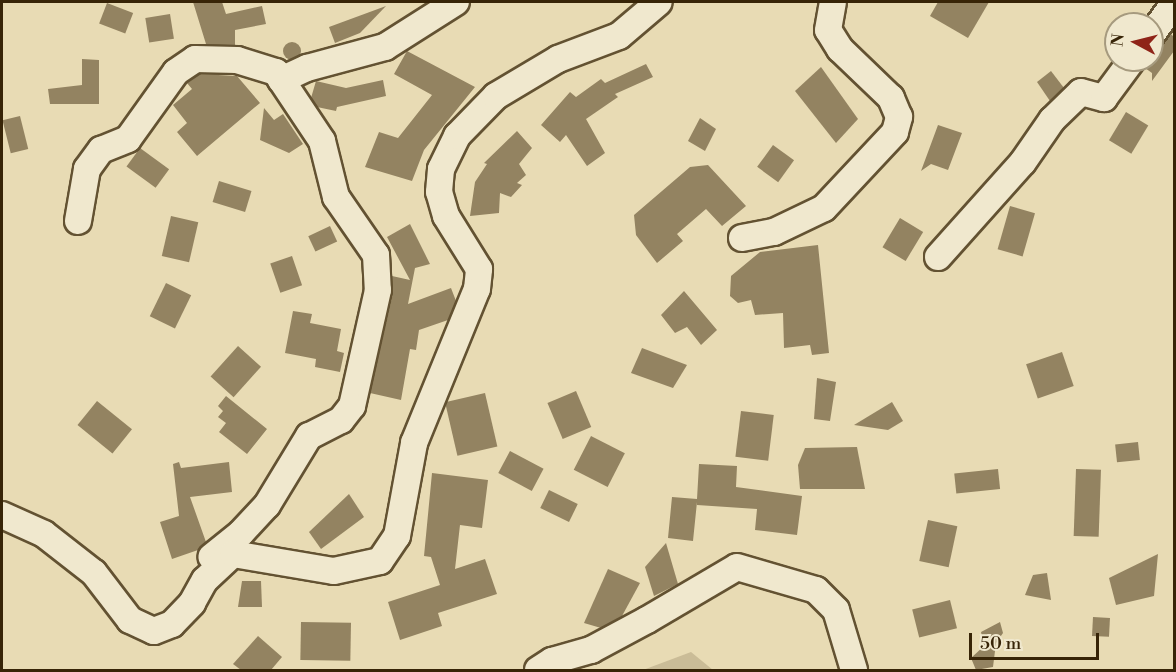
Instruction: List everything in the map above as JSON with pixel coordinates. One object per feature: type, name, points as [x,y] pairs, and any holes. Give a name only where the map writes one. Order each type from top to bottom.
[{"type":"street","points":[[281,80],[308,68],[385,47],[456,2]]},
{"type":"street","points":[[2,515],[44,534],[93,573],[130,620],[154,631],[172,624],[205,580],[233,554],[334,571],[380,561],[397,536],[414,443],[477,290],[479,269],[446,216],[440,192],[441,169],[457,136],[496,96],[558,59],[619,36],[659,2]]},
{"type":"street","points":[[742,238],[774,232],[824,207],[895,132],[899,117],[891,98],[840,49],[828,30],[833,2]]},
{"type":"street","points":[[1164,18],[1174,4]]},
{"type":"street","points":[[78,221],[87,169],[101,150],[128,139],[176,72],[195,59],[237,60],[276,72],[322,141],[336,197],[376,255],[378,290],[352,406],[341,420],[309,436],[267,505],[241,533],[213,553],[203,568],[205,580]]},
{"type":"street","points":[[938,257],[1023,162],[1052,120],[1081,92],[1104,98],[1123,72]]},
{"type":"street","points":[[538,670],[552,661],[591,650],[648,621],[737,567],[816,590],[836,610],[854,670]]},
{"type":"shaded area","points":[[691,652],[713,670],[643,670]]},
{"type":"building","points":[[193,2],[222,2],[226,14],[262,6],[266,24],[235,30],[235,45],[206,44]]},
{"type":"building","points":[[938,2],[989,2],[968,38],[930,16]]},
{"type":"building","points":[[107,3],[133,13],[125,34],[99,24]]},
{"type":"building","points":[[386,6],[360,33],[335,43],[329,27]]},
{"type":"building","points":[[170,14],[174,39],[149,43],[145,18]]},
{"type":"building","points":[[1171,34],[1174,37],[1174,51],[1164,65],[1164,42]]},
{"type":"building","points":[[288,42],[296,42],[301,47],[299,58],[288,60],[283,55],[283,47]]},
{"type":"building","points":[[407,51],[475,87],[424,150],[412,181],[365,167],[379,132],[398,138],[432,95],[394,74]]},
{"type":"building","points":[[82,59],[99,60],[99,104],[50,104],[48,89],[82,85]]},
{"type":"building","points":[[646,64],[653,77],[615,94],[618,97],[586,119],[605,153],[587,166],[566,135],[560,142],[541,125],[570,92],[576,97],[601,79],[605,83]]},
{"type":"building","points":[[821,67],[858,119],[836,143],[795,91]]},
{"type":"building","points":[[1051,71],[1064,88],[1050,101],[1037,82]]},
{"type":"building","points":[[1159,72],[1152,81],[1152,73]]},
{"type":"building","points":[[199,74],[237,76],[260,103],[197,156],[177,132],[187,123],[173,105],[192,89],[187,83]]},
{"type":"building","points":[[383,80],[386,96],[337,107],[336,111],[317,107],[311,98],[316,81],[346,88]]},
{"type":"building","points":[[264,108],[274,120],[283,114],[303,144],[289,153],[260,140]]},
{"type":"building","points":[[1126,112],[1148,125],[1131,154],[1109,140]]},
{"type":"building","points":[[20,116],[28,149],[11,153],[3,120]]},
{"type":"building","points":[[700,118],[716,129],[705,151],[688,141]]},
{"type":"building","points":[[938,125],[962,133],[948,170],[931,164],[921,171]]},
{"type":"building","points":[[517,131],[532,148],[519,164],[526,175],[517,183],[522,185],[511,197],[500,193],[499,213],[470,216],[475,182],[487,164],[484,163]]},
{"type":"building","points":[[773,145],[794,160],[778,182],[757,167]]},
{"type":"building","points":[[140,148],[169,169],[156,188],[126,167]]},
{"type":"building","points":[[708,165],[746,206],[722,226],[706,209],[677,234],[683,241],[657,263],[636,235],[634,215],[690,167]]},
{"type":"building","points":[[219,181],[252,191],[245,212],[213,202]]},
{"type":"building","points":[[1010,206],[1035,213],[1023,256],[998,249]]},
{"type":"building","points":[[171,216],[198,222],[189,262],[162,256]]},
{"type":"building","points":[[900,218],[923,232],[906,261],[882,247]]},
{"type":"building","points":[[410,224],[430,264],[415,268],[408,304],[451,288],[456,301],[448,320],[419,330],[416,350],[410,349],[401,400],[370,393],[393,293],[392,276],[410,280],[387,237]]},
{"type":"building","points":[[330,226],[337,241],[315,252],[308,236]]},
{"type":"building","points":[[818,245],[829,353],[812,355],[810,345],[784,348],[783,313],[755,315],[751,300],[738,303],[730,296],[731,276],[760,252]]},
{"type":"building","points":[[292,256],[302,285],[280,293],[270,263]]},
{"type":"building","points":[[166,283],[191,295],[175,329],[150,316]]},
{"type":"building","points":[[684,291],[717,330],[701,345],[687,327],[675,333],[661,315]]},
{"type":"building","points":[[293,311],[312,314],[310,323],[341,329],[337,351],[344,353],[340,372],[315,367],[316,359],[285,353]]},
{"type":"building","points":[[238,346],[261,367],[234,397],[211,376]]},
{"type":"building","points":[[642,348],[687,365],[673,388],[631,373]]},
{"type":"building","points":[[1062,352],[1074,386],[1038,398],[1026,364]]},
{"type":"building","points":[[817,378],[836,382],[830,421],[814,419]]},
{"type":"building","points":[[576,391],[591,427],[563,439],[547,403]]},
{"type":"building","points":[[485,393],[497,447],[457,456],[445,402]]},
{"type":"building","points":[[226,396],[267,429],[247,454],[219,432],[226,423],[218,417],[223,411],[218,406]]},
{"type":"building","points":[[97,401],[132,429],[112,453],[77,425]]},
{"type":"building","points":[[892,402],[903,421],[888,430],[854,425]]},
{"type":"building","points":[[741,411],[774,415],[768,461],[735,457]]},
{"type":"building","points":[[591,436],[625,453],[608,487],[574,470]]},
{"type":"building","points":[[1138,442],[1140,460],[1117,462],[1115,444]]},
{"type":"building","points":[[857,447],[865,489],[800,489],[798,465],[805,448]]},
{"type":"building","points":[[510,451],[544,469],[532,491],[498,473]]},
{"type":"building","points":[[179,462],[181,468],[229,462],[232,492],[190,497],[206,542],[198,550],[172,559],[160,522],[179,516],[173,464]]},
{"type":"building","points":[[699,464],[737,466],[736,487],[802,496],[797,535],[755,530],[757,509],[697,505],[697,502],[693,541],[668,538],[672,497],[697,499]]},
{"type":"building","points":[[998,469],[1000,489],[956,493],[954,474]]},
{"type":"building","points":[[1076,469],[1101,470],[1099,537],[1074,536]]},
{"type":"building","points":[[432,473],[488,480],[482,528],[460,525],[455,569],[485,559],[497,594],[438,613],[442,626],[400,640],[388,602],[440,585],[431,557],[424,556]]},
{"type":"building","points":[[549,490],[578,504],[569,522],[540,508]]},
{"type":"building","points":[[349,494],[364,517],[321,549],[309,532]]},
{"type":"building","points":[[928,520],[957,526],[949,567],[919,561]]},
{"type":"building","points":[[666,543],[678,584],[654,596],[645,567]]},
{"type":"building","points":[[1158,554],[1154,596],[1116,605],[1109,578]]},
{"type":"building","points":[[608,569],[640,583],[622,616],[601,628],[584,623]]},
{"type":"building","points":[[1047,573],[1051,600],[1025,595],[1033,575]]},
{"type":"building","points":[[242,581],[261,581],[262,607],[238,607]]},
{"type":"building","points":[[950,600],[957,628],[919,638],[912,609]]},
{"type":"building","points":[[1093,617],[1110,618],[1109,637],[1092,636]]},
{"type":"building","points":[[301,622],[351,623],[350,661],[300,660]]},
{"type":"building","points":[[1000,622],[1003,633],[996,643],[993,667],[976,670],[971,658],[984,646],[981,632]]},
{"type":"building","points":[[258,636],[282,657],[271,670],[241,670],[233,664]]}]
